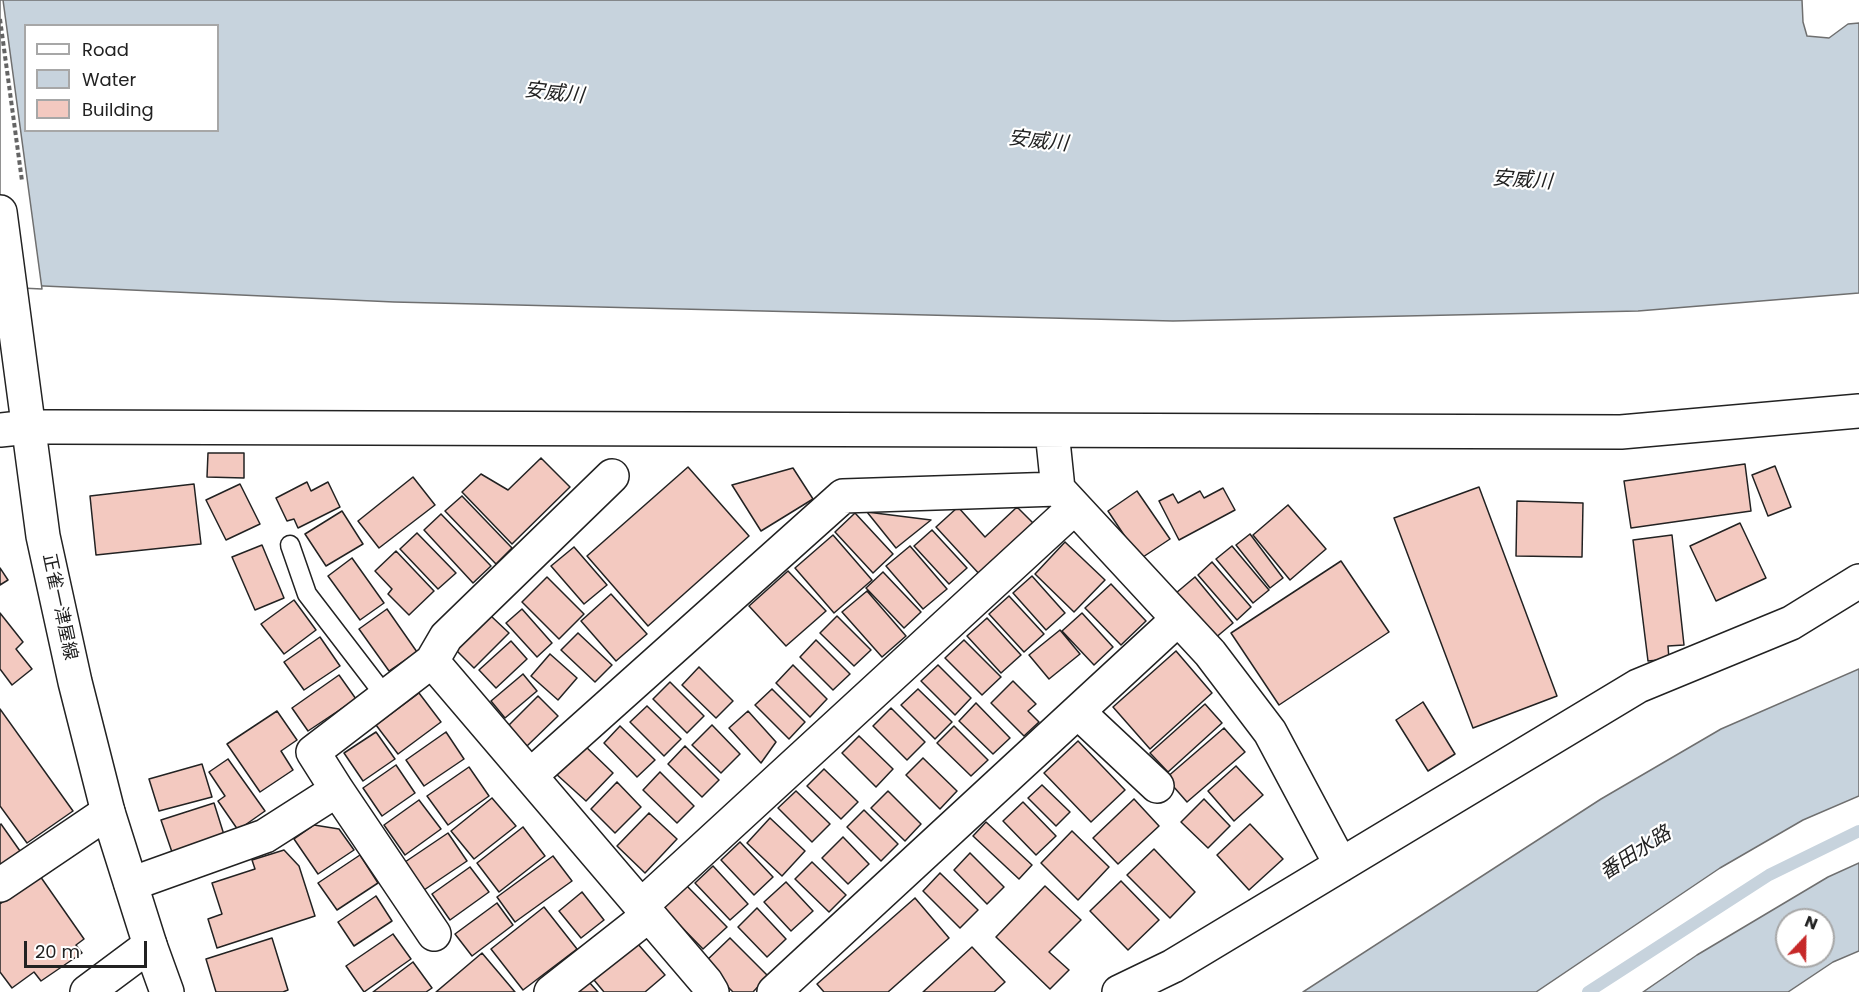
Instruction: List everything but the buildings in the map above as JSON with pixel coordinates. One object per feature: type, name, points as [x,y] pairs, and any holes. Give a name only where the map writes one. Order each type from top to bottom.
[{"type":"street","name":"正雀一津屋線","points":[[0,212],[18,419],[43,536],[75,682],[108,812],[167,992]]},
{"type":"street","points":[[18,419],[1052,430],[1621,432],[1859,411]]},
{"type":"street","points":[[1052,430],[1066,498],[1210,653],[1270,732],[1341,865]]},
{"type":"street","points":[[434,934],[313,752],[432,661],[446,637],[612,476]]},
{"type":"street","points":[[530,776],[843,496],[1066,498]]},
{"type":"street","points":[[551,992],[645,911],[1066,498]]},
{"type":"street","points":[[1119,992],[1173,966],[1638,686],[1791,623],[1859,581]]},
{"type":"street","points":[[774,992],[1178,619]]},
{"type":"street","points":[[432,661],[706,982],[712,992]]},
{"type":"street","points":[[1078,712],[1157,786]]},
{"type":"street","points":[[131,884],[265,836],[337,790]]},
{"type":"street","points":[[0,885],[108,812]]},
{"type":"street","points":[[87,992],[150,945]]},
{"type":"lane","points":[[290,545],[308,594],[386,697]]},
{"type":"water","name":"安威川","points":[[0,0],[1802,0],[1803,22],[1807,36],[1829,38],[1848,24],[1859,23],[1859,293],[1638,311],[1173,321],[394,302],[0,284]]},
{"type":"water","name":"番田水路","points":[[1859,669],[1859,796],[1803,820],[1720,868],[1536,992],[1303,992],[1601,799],[1721,729]]},
{"type":"water","points":[[1859,863],[1859,951],[1835,961],[1835,908],[1776,908],[1828,877]]},
{"type":"water","points":[[1775,909],[1775,968],[1824,968],[1788,992],[1643,992],[1697,955]]},
{"type":"pier","points":[[0,0],[3,0],[42,289],[0,287]]},
{"type":"waterway","points":[[1588,992],[1769,875],[1859,831]]}]
